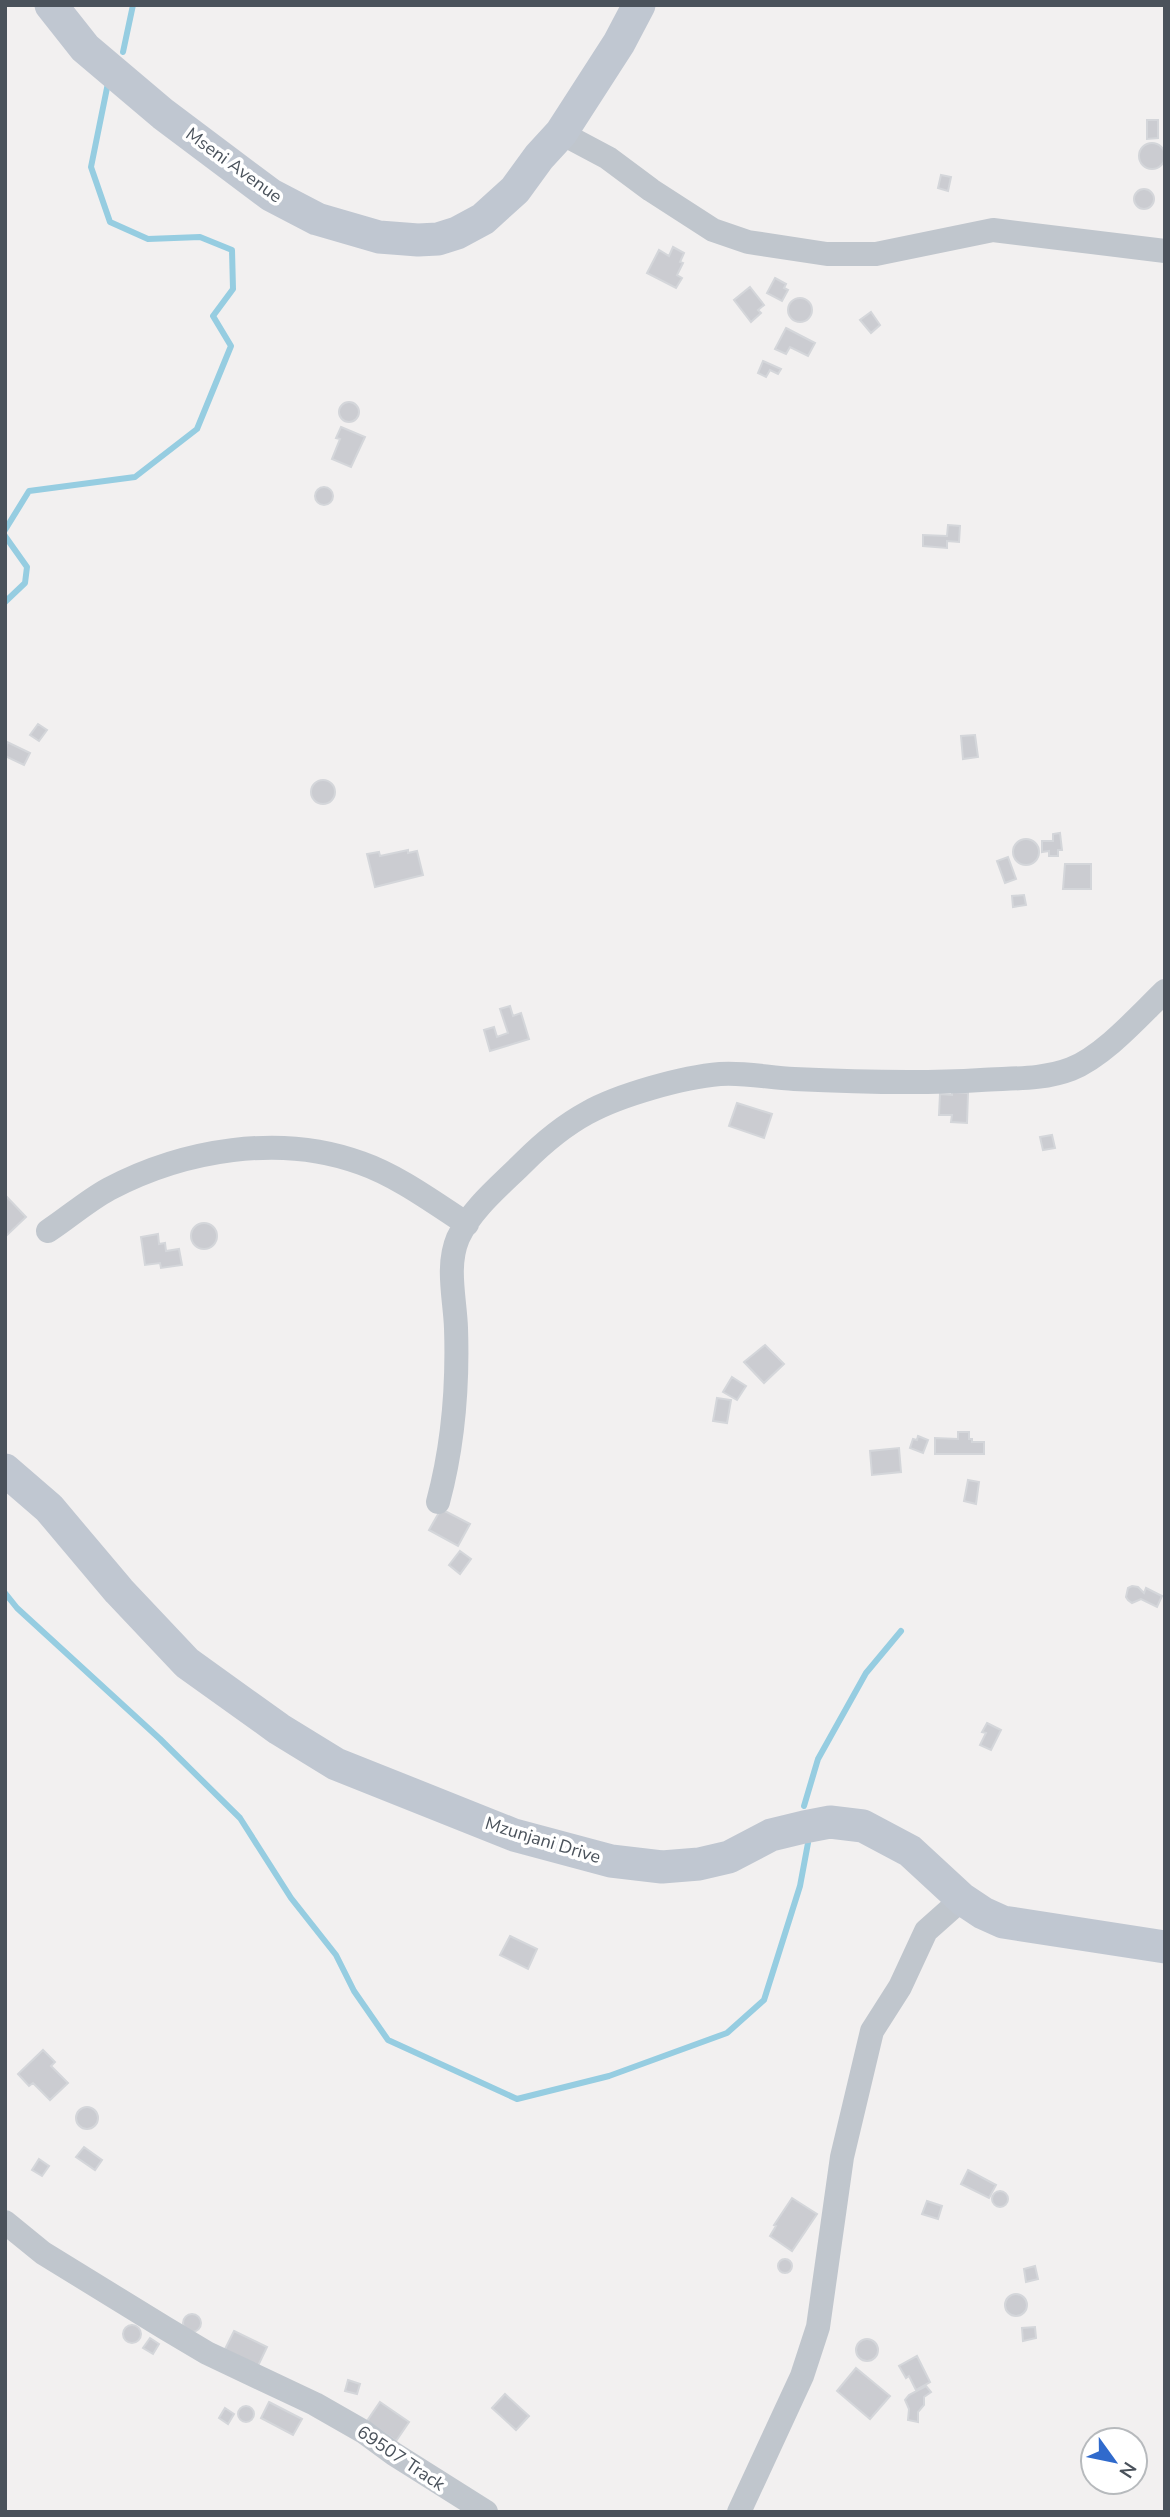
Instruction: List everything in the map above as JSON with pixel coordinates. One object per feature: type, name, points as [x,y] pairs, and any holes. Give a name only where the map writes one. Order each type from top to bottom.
[{"type":"main road","name":"Mseni Avenue","points":[[51,5],[85,48],[163,114],[271,195],[317,219],[379,237],[401,240],[438,239],[457,233],[483,219],[515,191],[561,133],[619,43],[639,5]]},
{"type":"main road","name":"Mzunjani Drive","points":[[5,1470],[49,1508],[119,1591],[187,1663],[279,1729],[336,1764],[514,1835],[611,1861],[662,1867],[699,1864],[729,1857],[771,1835],[804,1827],[830,1822],[863,1826],[910,1851],[962,1899],[983,1913],[1012,1924],[1165,1947]]},
{"type":"street","points":[[561,133],[608,158],[713,230],[748,242],[827,254],[876,254],[993,230],[1165,251]]},
{"type":"street","points":[[438,1502],[450,1459],[456,1328],[452,1278],[457,1240],[485,1201],[537,1149],[587,1112],[675,1082],[721,1074],[845,1081],[962,1081],[1036,1076],[1071,1069],[1095,1055],[1165,991]]},
{"type":"street","points":[[48,1231],[107,1190],[146,1172],[204,1154],[251,1147],[332,1154],[360,1162],[382,1172],[467,1224]]},
{"type":"street","points":[[739,2512],[802,2375],[818,2327],[842,2157],[872,2031],[900,1987],[926,1931],[962,1899]]},
{"type":"street","name":"69507 Track","points":[[5,2222],[43,2253],[207,2353],[315,2404],[364,2432],[486,2512]]},
{"type":"building","points":[[1147,120],[1158,120],[1158,138],[1147,139]]},
{"type":"building","points":[[1152,143],[1161,147],[1165,156],[1161,165],[1152,169],[1143,165],[1139,156],[1143,147]]},
{"type":"building","points":[[941,175],[951,177],[948,191],[938,188]]},
{"type":"building","points":[[1144,189],[1151,192],[1154,199],[1151,206],[1144,209],[1137,206],[1134,199],[1137,192]]},
{"type":"building","points":[[673,247],[684,253],[677,275],[682,278],[676,288],[647,273],[659,250],[669,256]]},
{"type":"building","points":[[775,278],[786,284],[784,288],[788,290],[782,301],[767,293]]},
{"type":"building","points":[[750,287],[764,305],[758,310],[761,313],[751,322],[734,300]]},
{"type":"building","points":[[800,298],[808,302],[812,310],[808,318],[800,322],[792,318],[788,310],[792,302]]},
{"type":"building","points":[[871,312],[880,325],[871,333],[860,320]]},
{"type":"building","points":[[786,328],[815,343],[808,356],[790,347],[786,354],[775,349]]},
{"type":"building","points":[[763,361],[781,369],[778,374],[770,370],[766,377],[758,373]]},
{"type":"building","points":[[349,402],[356,405],[359,412],[356,419],[349,422],[342,419],[339,412],[342,405]]},
{"type":"building","points":[[341,427],[365,437],[351,467],[332,459],[340,439],[336,438]]},
{"type":"building","points":[[324,487],[330,490],[333,496],[330,502],[324,505],[318,502],[315,496],[318,490]]},
{"type":"building","points":[[948,525],[960,526],[959,542],[947,541],[947,548],[923,546],[923,535],[947,536]]},
{"type":"building","points":[[38,724],[47,730],[39,741],[30,735]]},
{"type":"building","points":[[975,735],[978,757],[963,759],[961,736]]},
{"type":"building","points":[[7,742],[30,753],[24,765],[5,756]]},
{"type":"building","points":[[323,780],[334,787],[335,792],[328,803],[323,804],[312,797],[311,792],[318,781]]},
{"type":"building","points":[[1060,833],[1062,850],[1058,850],[1058,856],[1049,856],[1049,851],[1042,852],[1042,841],[1053,841],[1053,834]]},
{"type":"building","points":[[1026,839],[1035,843],[1039,852],[1035,861],[1026,865],[1017,861],[1013,852],[1017,843]]},
{"type":"building","points":[[408,850],[408,853],[417,851],[423,875],[375,887],[367,854],[379,852],[380,856]]},
{"type":"building","points":[[1008,857],[1016,879],[1005,883],[997,861]]},
{"type":"building","points":[[1065,864],[1091,864],[1091,889],[1063,889]]},
{"type":"building","points":[[1024,895],[1026,905],[1013,907],[1012,896]]},
{"type":"building","points":[[510,1006],[513,1016],[521,1013],[529,1039],[490,1051],[484,1030],[494,1027],[497,1037],[508,1033],[500,1009]]},
{"type":"building","points":[[952,1092],[968,1093],[967,1123],[951,1122],[952,1115],[939,1115],[940,1094],[952,1095]]},
{"type":"building","points":[[737,1103],[772,1114],[764,1138],[729,1126]]},
{"type":"building","points":[[1052,1135],[1055,1148],[1043,1150],[1040,1137]]},
{"type":"building","points":[[5,1195],[26,1217],[5,1237]]},
{"type":"building","points":[[204,1223],[213,1227],[217,1236],[213,1245],[204,1249],[195,1245],[191,1236],[195,1227]]},
{"type":"building","points":[[158,1234],[159,1244],[165,1243],[166,1251],[179,1249],[182,1265],[161,1268],[160,1263],[145,1265],[141,1237]]},
{"type":"building","points":[[765,1345],[784,1364],[764,1383],[744,1362]]},
{"type":"building","points":[[732,1377],[746,1386],[737,1400],[723,1392]]},
{"type":"building","points":[[717,1398],[731,1400],[727,1423],[713,1421]]},
{"type":"building","points":[[958,1432],[969,1432],[972,1442],[984,1442],[984,1454],[935,1454],[935,1438],[958,1439]]},
{"type":"building","points":[[918,1436],[928,1440],[923,1453],[910,1448],[913,1439],[917,1440]]},
{"type":"building","points":[[899,1448],[901,1472],[872,1475],[870,1451]]},
{"type":"building","points":[[968,1480],[979,1482],[976,1504],[964,1501]]},
{"type":"building","points":[[441,1509],[470,1524],[458,1546],[429,1530]]},
{"type":"building","points":[[460,1551],[471,1559],[460,1574],[449,1565]]},
{"type":"building","points":[[1138,1587],[1144,1593],[1146,1588],[1162,1596],[1157,1607],[1141,1599],[1132,1603],[1128,1600],[1128,1588]]},
{"type":"building","points":[[987,1723],[1001,1730],[991,1750],[980,1745]]},
{"type":"building","points":[[510,1936],[537,1949],[528,1969],[500,1955]]},
{"type":"building","points":[[43,2050],[55,2062],[51,2066],[68,2083],[50,2100],[33,2083],[29,2086],[18,2074]]},
{"type":"building","points":[[87,2107],[97,2114],[98,2118],[91,2128],[87,2129],[77,2122],[76,2118],[83,2108]]},
{"type":"building","points":[[84,2147],[102,2160],[95,2170],[76,2157]]},
{"type":"building","points":[[39,2159],[49,2166],[42,2176],[32,2170]]},
{"type":"building","points":[[968,2170],[996,2185],[989,2198],[961,2184]]},
{"type":"building","points":[[1000,2191],[1006,2193],[1006,2205],[1000,2207],[994,2205],[992,2199],[994,2193]]},
{"type":"building","points":[[792,2198],[817,2214],[792,2251],[770,2236]]},
{"type":"building","points":[[927,2201],[942,2206],[938,2219],[922,2214]]},
{"type":"building","points":[[785,2259],[790,2261],[790,2271],[785,2273],[780,2271],[778,2266],[780,2261]]},
{"type":"building","points":[[1035,2266],[1038,2279],[1026,2282],[1024,2269]]},
{"type":"building","points":[[1012,2294],[1020,2294],[1027,2301],[1027,2309],[1020,2316],[1012,2316],[1005,2309],[1005,2301]]},
{"type":"building","points":[[192,2314],[198,2317],[201,2323],[198,2329],[192,2332],[186,2329],[183,2323],[186,2317]]},
{"type":"building","points":[[132,2325],[138,2328],[141,2334],[138,2340],[132,2343],[126,2340],[123,2334],[126,2328]]},
{"type":"building","points":[[1035,2327],[1036,2338],[1023,2341],[1022,2328]]},
{"type":"building","points":[[234,2331],[267,2347],[257,2368],[224,2351]]},
{"type":"building","points":[[150,2338],[159,2344],[153,2354],[143,2348]]},
{"type":"building","points":[[867,2339],[875,2342],[878,2350],[875,2358],[867,2361],[859,2358],[856,2350],[859,2342]]},
{"type":"building","points":[[917,2356],[930,2382],[916,2390],[909,2376],[906,2378],[899,2366]]},
{"type":"building","points":[[856,2368],[890,2396],[870,2419],[837,2391]]},
{"type":"building","points":[[348,2380],[360,2384],[357,2394],[345,2391]]},
{"type":"building","points":[[926,2386],[931,2392],[924,2397],[924,2405],[918,2412],[918,2422],[908,2420],[909,2409],[905,2400]]},
{"type":"building","points":[[505,2394],[529,2416],[516,2430],[492,2408]]},
{"type":"building","points":[[269,2402],[302,2419],[293,2435],[261,2418]]},
{"type":"building","points":[[380,2402],[409,2422],[396,2441],[367,2421]]},
{"type":"building","points":[[246,2406],[252,2408],[252,2420],[246,2422],[240,2420],[238,2414],[240,2408]]},
{"type":"building","points":[[225,2408],[234,2414],[228,2424],[219,2418]]},
{"type":"waterway","points":[[123,52],[133,5]]},
{"type":"waterway","points":[[5,530],[29,491],[135,477],[197,429],[231,346],[213,316],[233,289],[232,250],[200,237],[148,239],[110,222],[91,167],[108,83]]},
{"type":"waterway","points":[[5,536],[27,567],[25,583],[5,602]]},
{"type":"waterway","points":[[5,1593],[17,1608],[160,1739],[240,1818],[291,1898],[336,1955],[354,1991],[388,2040],[517,2099],[609,2076],[727,2033],[764,2000],[800,1886],[808,1843]]},
{"type":"waterway","points":[[804,1806],[818,1759],[866,1673],[901,1631]]}]
